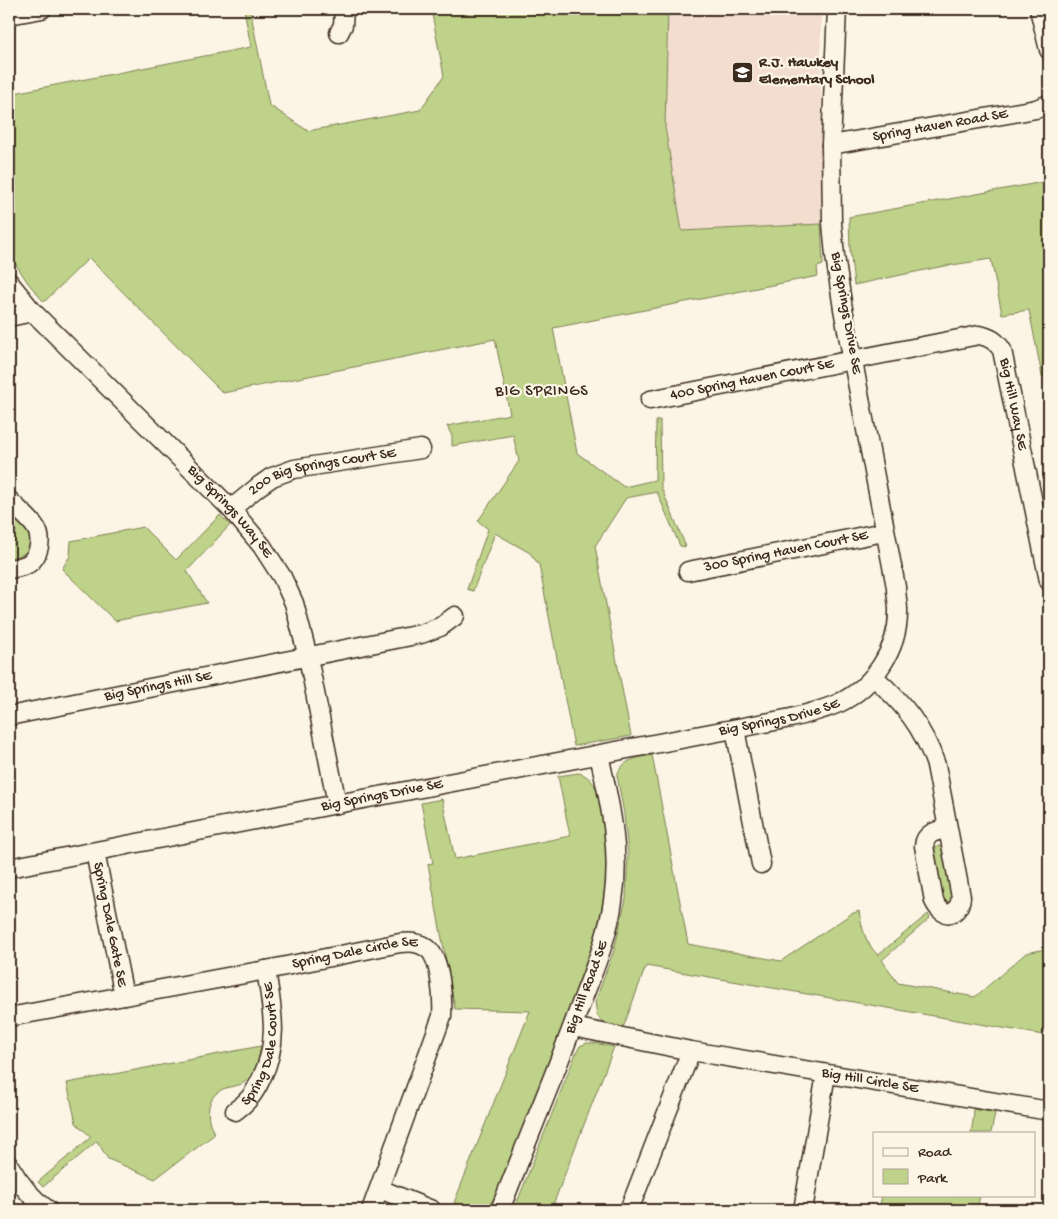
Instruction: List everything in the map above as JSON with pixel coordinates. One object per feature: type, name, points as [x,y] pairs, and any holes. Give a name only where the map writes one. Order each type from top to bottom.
[{"type":"street","points":[[9,15],[42,9]]},
{"type":"street","points":[[339,32],[343,25],[344,9]]},
{"type":"street","name":"Big Springs Drive SE","points":[[9,868],[791,718],[820,711],[840,703],[856,693],[874,677],[888,655],[895,633],[898,612],[896,587],[884,532],[835,256],[832,223],[831,145],[837,9]]},
{"type":"street","points":[[1039,9],[1049,50]]},
{"type":"street","name":"Spring Haven Road SE","points":[[831,145],[1036,109],[1049,104]]},
{"type":"street","name":"Big Springs Way SE","points":[[9,282],[33,312],[231,509],[262,546],[282,577],[294,603],[308,657],[337,804]]},
{"type":"street","points":[[9,317],[33,312]]},
{"type":"street","name":"Big Hill Way SE","points":[[854,360],[979,336],[992,339],[1002,350],[1042,505],[1049,581]]},
{"type":"street","name":"400 Spring Haven Court SE","points":[[650,400],[854,360]]},
{"type":"street","name":"200 Big Springs Court SE","points":[[231,509],[272,477],[294,469],[421,450]]},
{"type":"street","points":[[9,500],[35,527],[39,534],[39,543],[34,558],[27,564],[9,569]]},
{"type":"street","name":"300 Spring Haven Court SE","points":[[688,571],[884,532]]},
{"type":"street","name":"Big Springs Hill SE","points":[[9,716],[421,634],[440,627],[454,616]]},
{"type":"street","points":[[874,677],[903,704],[922,731],[929,745],[936,765],[948,829]]},
{"type":"street","points":[[735,728],[761,864]]},
{"type":"street","name":"Big Hill Road SE","points":[[500,1210],[604,942],[614,900],[616,856],[613,819],[598,755]]},
{"type":"street","name":"Spring Dale Gate SE","points":[[95,852],[124,996]]},
{"type":"street","name":"Spring Dale Circle SE","points":[[9,1017],[266,970],[400,943],[412,942],[420,944],[429,949],[434,957],[441,985],[442,1016],[371,1210]]},
{"type":"street","name":"Spring Dale Court SE","points":[[235,1111],[247,1103],[258,1085],[267,1067],[274,1040],[273,1014],[266,970]]},
{"type":"street","name":"Big Hill Circle SE","points":[[572,1027],[826,1074],[1049,1111]]},
{"type":"street","points":[[629,1210],[691,1050]]},
{"type":"street","points":[[803,1210],[826,1074]]},
{"type":"street","points":[[9,1165],[19,1182],[32,1197],[48,1210]]},
{"type":"street","points":[[380,1189],[432,1210]]},
{"type":"shaded area","name":"R.J. Hawkey Elementary School","points":[[668,9],[821,9],[821,224],[682,231],[665,127]]},
{"type":"green space","points":[[244,9],[250,9],[269,105],[308,131],[420,110],[444,76],[431,9],[489,9],[490,13],[512,9],[668,9],[665,127],[682,231],[821,224],[823,265],[817,267],[818,276],[553,328],[577,453],[624,487],[655,480],[656,421],[660,420],[661,487],[686,547],[680,546],[657,492],[626,498],[595,546],[631,736],[574,746],[539,565],[530,553],[495,533],[473,591],[467,589],[488,529],[478,521],[519,461],[513,435],[452,446],[452,436],[447,426],[510,414],[495,339],[223,393],[89,258],[44,302],[28,283],[9,254],[9,94],[251,47]]},
{"type":"green space","points":[[1049,181],[1049,378],[1042,376],[1029,310],[1002,314],[991,259],[939,267],[854,285],[849,217]]},
{"type":"green space","points":[[9,511],[28,529],[32,539],[25,553],[9,558]]},
{"type":"green space","points":[[220,515],[230,525],[187,571],[207,603],[115,621],[62,569],[70,556],[71,541],[143,527],[176,560]]},
{"type":"green space","points":[[652,755],[688,944],[781,961],[851,914],[859,911],[867,940],[878,955],[928,914],[930,918],[882,960],[898,983],[975,997],[1026,953],[1046,949],[1047,955],[1049,955],[1049,1036],[646,966],[623,1028],[608,1026],[597,1015],[595,1002],[614,950],[626,899],[628,853],[617,775],[627,762]]},
{"type":"green space","points":[[579,773],[590,779],[596,789],[600,801],[606,845],[606,875],[603,904],[597,932],[579,987],[497,1193],[493,1200],[484,1207],[467,1207],[454,1203],[530,1011],[455,1009],[428,864],[433,863],[421,803],[442,799],[455,859],[570,836],[558,776]]},
{"type":"green space","points":[[938,846],[943,847],[954,896],[950,902],[945,902],[942,897],[933,852]]},
{"type":"green space","points":[[587,1043],[614,1047],[551,1210],[514,1210],[576,1053],[580,1046]]},
{"type":"green space","points":[[261,1046],[256,1066],[249,1079],[241,1084],[219,1091],[214,1095],[208,1114],[211,1128],[215,1134],[155,1179],[108,1159],[97,1141],[43,1187],[38,1182],[91,1137],[76,1123],[67,1083]]},
{"type":"green space","points":[[973,1109],[995,1113],[991,1132],[971,1132]]},
{"type":"green space","points":[[882,1196],[980,1196],[977,1210],[879,1210]]},
{"type":"place","name":"R.J. Hawkey Elementary School","points":[[743,72]]},
{"type":"district","name":"BIG SPRINGS","points":[[542,392]]}]
